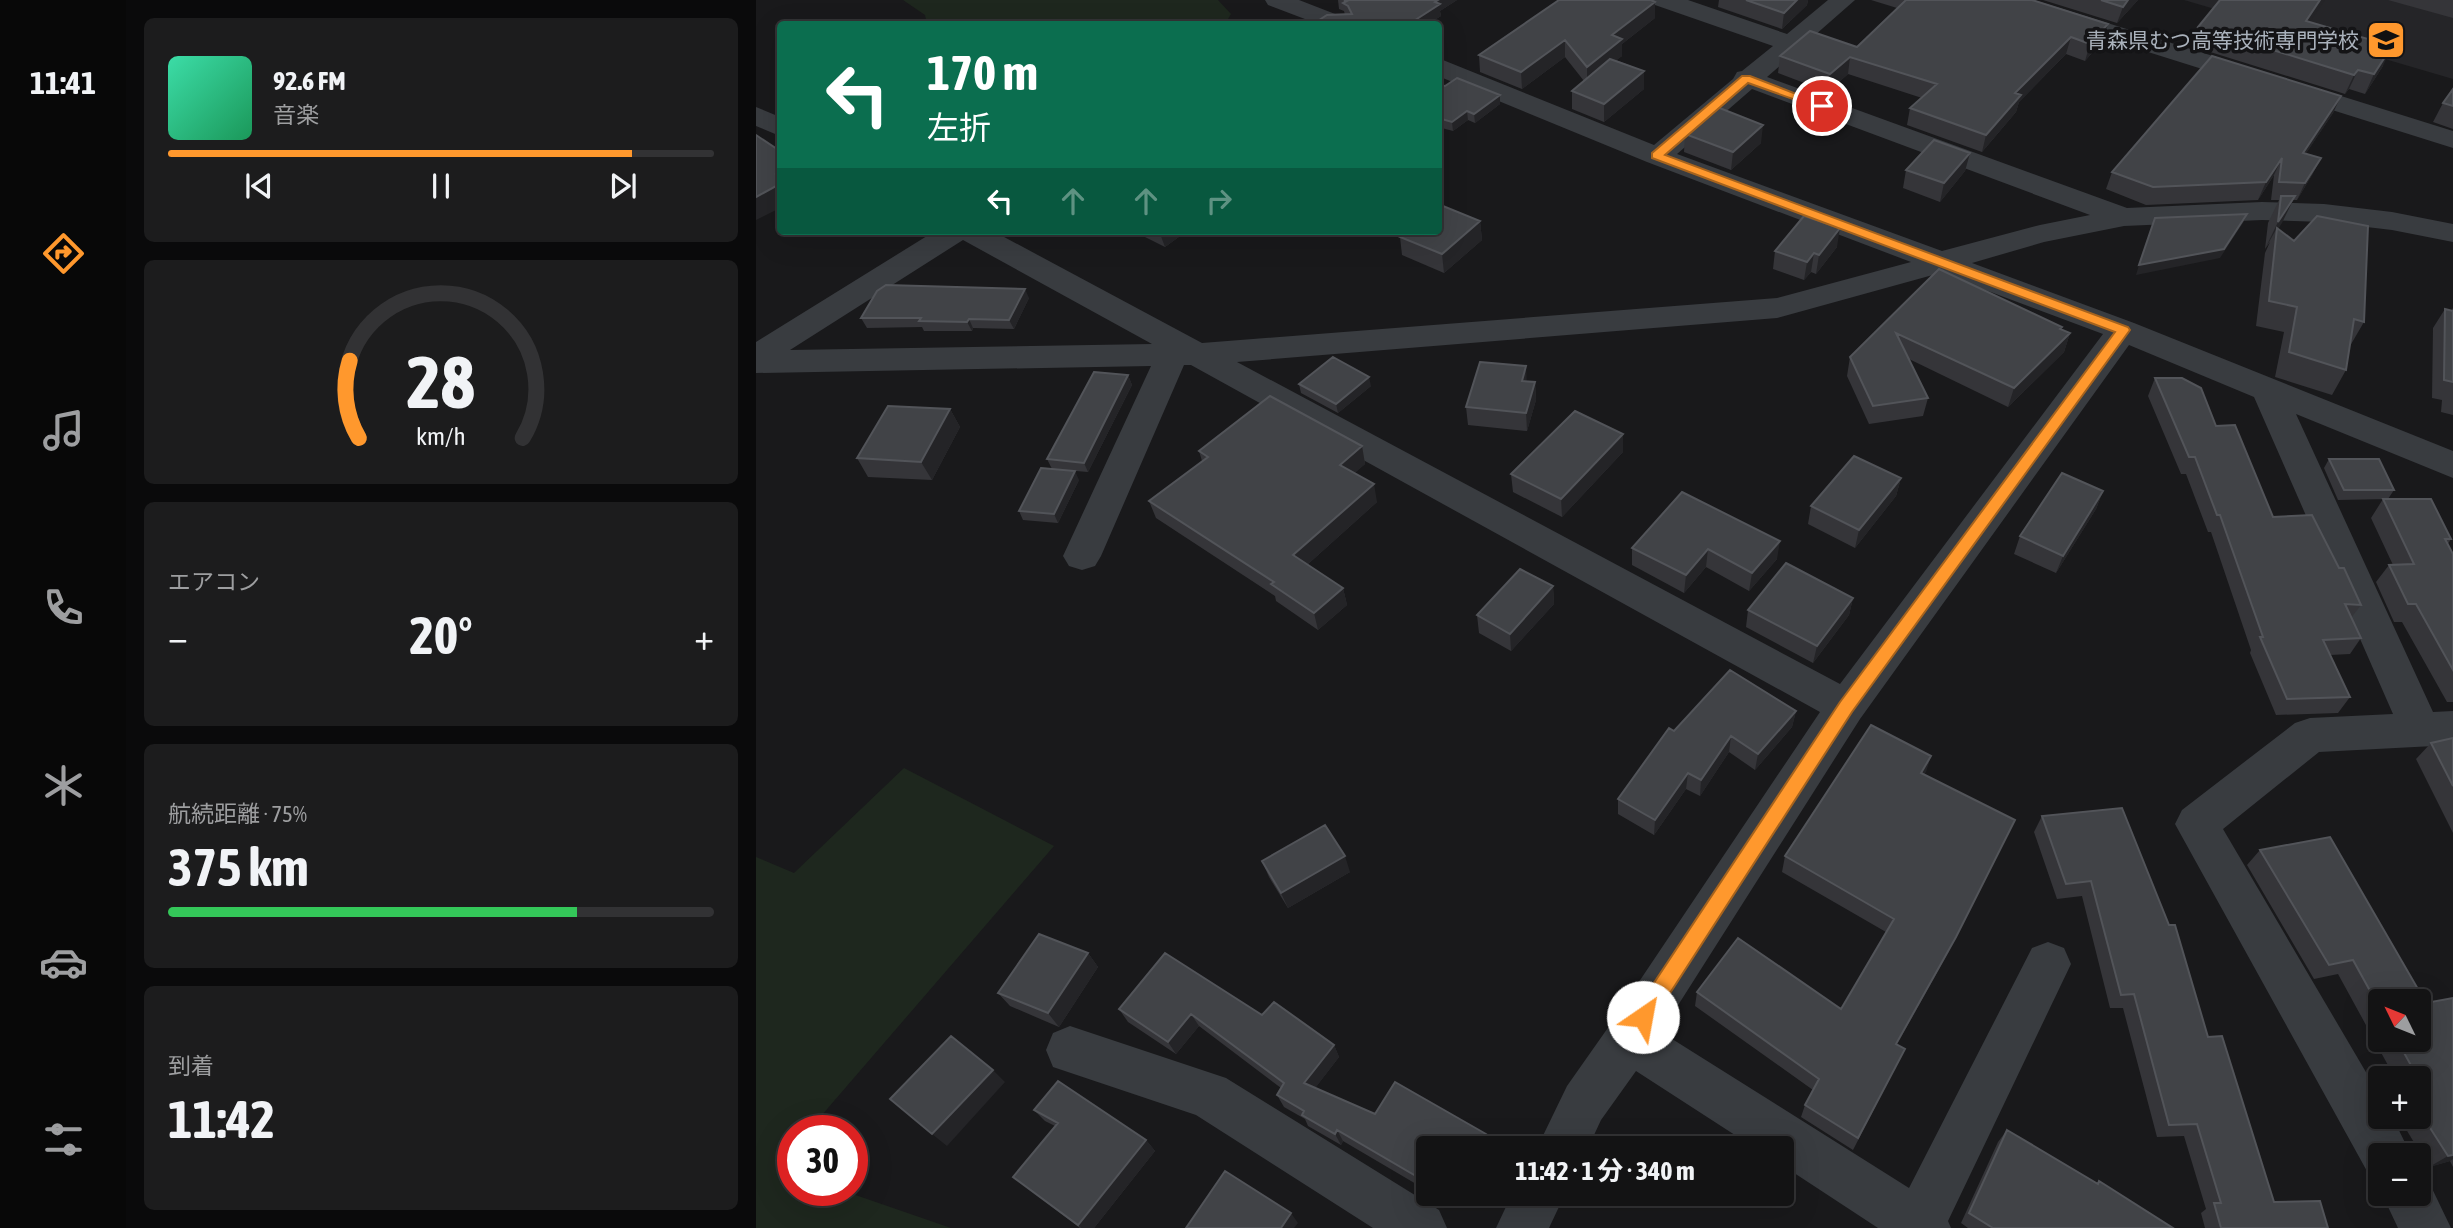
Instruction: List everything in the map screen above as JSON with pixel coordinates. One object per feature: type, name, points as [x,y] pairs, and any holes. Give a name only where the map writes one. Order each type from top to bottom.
[{"type":"street","points":[[1277,0],[1306,19],[1337,0]]},
{"type":"street","points":[[1664,0],[1790,43]]},
{"type":"street","points":[[1657,156],[1746,78],[1843,0]]},
{"type":"street","points":[[2008,0],[2453,140]]},
{"type":"street","points":[[1442,67],[1657,156],[2123,330],[2453,465]]},
{"type":"street","points":[[1746,78],[2124,217]]},
{"type":"street","points":[[756,115],[777,126]]},
{"type":"street","points":[[756,362],[1185,354],[1777,309],[2040,234],[2124,217],[2216,212],[2299,212],[2392,221],[2453,233]]},
{"type":"street","points":[[756,357],[950,235]]},
{"type":"street","points":[[977,235],[1185,354],[1846,707]]},
{"type":"street","points":[[1568,1136],[1584,1103],[1629,1039],[1846,707],[2123,330]]},
{"type":"street","points":[[1082,556],[1185,354]]},
{"type":"street","points":[[2267,388],[2437,729],[2310,735],[2197,824],[2379,1143]]},
{"type":"street","points":[[1629,1039],[1922,1226],[2048,964]]},
{"type":"street","points":[[1070,1050],[1209,1095],[1421,1228]]},
{"type":"street","points":[[1522,1228],[1533,1206]]},
{"type":"street","points":[[2414,1206],[2425,1228]]},
{"type":"shaded area","points":[[903,0],[1218,0],[1231,14],[1227,21],[926,21],[925,15]]},
{"type":"shaded area","name":"青森県むつ高等技術専門学校","points":[[2184,0],[2453,0],[2453,79]]},
{"type":"shaded area","points":[[904,768],[1054,846],[822,1115],[777,1115],[777,1206],[868,1206],[868,1199],[951,1228],[756,1228],[756,857],[794,873]]},
{"type":"building","points":[[1344,0],[1438,0],[1435,2],[1440,4],[1414,21],[1318,21],[1327,15],[1352,14],[1343,3],[1347,1]]},
{"type":"building","points":[[1559,0],[1655,2],[1612,35],[1622,39],[1587,67],[1565,40],[1521,72],[1479,55]]},
{"type":"building","points":[[1746,0],[1797,0],[1784,13]]},
{"type":"building","points":[[1906,0],[2032,0],[2108,24],[2090,44],[2071,37],[2015,93],[2021,95],[1986,135],[1910,108],[1937,84],[1850,57],[1830,74],[1780,56],[1810,31],[1857,47]]},
{"type":"building","points":[[2101,0],[2128,0],[2123,7]]},
{"type":"building","points":[[2220,0],[2320,0],[2306,21],[2392,46],[2374,74],[2358,70],[2354,75],[2198,27]]},
{"type":"building","points":[[2212,56],[2341,96],[2303,153],[2321,158],[2305,183],[2279,182],[2282,158],[2266,182],[2153,187],[2112,172]]},
{"type":"building","points":[[1610,59],[1644,71],[1604,104],[1572,91]]},
{"type":"building","points":[[1457,78],[1500,95],[1474,114],[1467,111],[1452,122],[1442,119],[1442,86]]},
{"type":"building","points":[[2453,89],[2453,106],[2443,103]]},
{"type":"building","points":[[1717,107],[1763,125],[1733,152],[1685,134]]},
{"type":"building","points":[[756,135],[777,149],[777,186],[756,197]]},
{"type":"building","points":[[1934,140],[1970,153],[1944,183],[1906,170]]},
{"type":"building","points":[[2281,196],[2295,196],[2278,222]]},
{"type":"building","points":[[1442,206],[1480,221],[1442,254],[1400,237],[1442,235]]},
{"type":"building","points":[[2247,214],[2224,249],[2139,265],[2155,218]]},
{"type":"building","points":[[1804,216],[1840,228],[1819,255],[1814,253],[1807,262],[1775,251]]},
{"type":"building","points":[[2317,216],[2368,226],[2364,322],[2354,319],[2346,370],[2289,352],[2297,307],[2269,301],[2277,228],[2294,241]]},
{"type":"building","points":[[1939,269],[2070,333],[2014,388],[1896,333],[1928,398],[1873,406],[1850,357]]},
{"type":"building","points":[[886,285],[1025,289],[1009,320],[969,319],[967,322],[919,321],[921,318],[861,318],[877,291]]},
{"type":"building","points":[[2445,309],[2453,311],[2453,382],[2444,380]]},
{"type":"building","points":[[1333,357],[1369,377],[1336,404],[1299,384]]},
{"type":"building","points":[[1480,362],[1526,366],[1522,381],[1535,382],[1526,413],[1466,407]]},
{"type":"building","points":[[1094,372],[1128,375],[1084,463],[1047,459]]},
{"type":"building","points":[[2155,378],[2182,378],[2201,388],[2216,426],[2235,425],[2273,517],[2312,515],[2339,568],[2344,568],[2361,605],[2345,604],[2361,638],[2323,640],[2350,697],[2287,699],[2260,637],[2263,637],[2220,515],[2217,515],[2195,457],[2189,457]]},
{"type":"building","points":[[1270,396],[1362,446],[1340,465],[1374,484],[1293,555],[1343,588],[1314,613],[1271,584],[1274,582],[1149,501],[1208,457],[1199,451]]},
{"type":"building","points":[[888,406],[950,409],[921,462],[857,458]]},
{"type":"building","points":[[1575,411],[1623,434],[1561,499],[1511,474]]},
{"type":"building","points":[[1854,456],[1901,478],[1859,530],[1811,506]]},
{"type":"building","points":[[2329,459],[2379,459],[2394,490],[2344,490]]},
{"type":"building","points":[[1041,468],[1075,471],[1054,514],[1019,511]]},
{"type":"building","points":[[2062,473],[2103,491],[2063,556],[2020,536]]},
{"type":"building","points":[[1682,492],[1780,541],[1752,573],[1708,549],[1686,575],[1632,548]]},
{"type":"building","points":[[2383,499],[2431,499],[2451,539],[2445,539],[2453,554],[2453,670],[2416,604],[2408,604],[2389,565],[2414,564]]},
{"type":"building","points":[[1786,563],[1853,598],[1817,646],[1748,610]]},
{"type":"building","points":[[1520,569],[1553,586],[1510,634],[1477,615]]},
{"type":"building","points":[[1730,670],[1796,711],[1758,754],[1731,736],[1701,780],[1688,773],[1655,820],[1618,799],[1669,728],[1674,731]]},
{"type":"building","points":[[1871,725],[1931,756],[1921,773],[2015,820],[1956,937],[1896,1044],[1905,1049],[1858,1138],[1805,1105],[1819,1079],[1697,992],[1738,938],[1841,1009],[1894,919],[1785,856]]},
{"type":"building","points":[[2453,738],[2453,786],[2431,743]]},
{"type":"building","points":[[2122,808],[2169,925],[2175,925],[2208,1037],[2222,1036],[2274,1202],[2320,1201],[2328,1228],[2221,1228],[2214,1203],[2221,1203],[2197,1124],[2169,1125],[2134,994],[2121,995],[2091,881],[2066,884],[2042,816]]},
{"type":"building","points":[[1325,825],[1345,856],[1281,893],[1262,861]]},
{"type":"building","points":[[2330,837],[2418,989],[2369,989],[2353,960],[2329,965],[2260,850]]},
{"type":"building","points":[[1039,934],[1088,953],[1048,1013],[998,993]]},
{"type":"building","points":[[1165,953],[1262,1015],[1274,1002],[1334,1045],[1304,1083],[1375,1114],[1395,1082],[1486,1134],[1416,1136],[1416,1176],[1337,1130],[1335,1134],[1302,1115],[1304,1111],[1277,1095],[1284,1083],[1191,1014],[1168,1042],[1119,1009]]},
{"type":"building","points":[[2453,998],[2453,1155],[2448,1156],[2431,1129],[2431,1066],[2411,1066],[2404,1052],[2431,1052],[2431,1002]]},
{"type":"building","points":[[951,1036],[993,1070],[932,1134],[890,1099]]},
{"type":"building","points":[[1058,1081],[1146,1140],[1078,1225],[1013,1177],[1058,1123],[1034,1110]]},
{"type":"building","points":[[2007,1130],[2098,1184],[2099,1181],[2173,1228],[1993,1228],[1969,1213]]},
{"type":"building","points":[[1225,1171],[1291,1213],[1281,1228],[1186,1228]]},
{"type":"place","name":"青森県むつ高等技術専門学校","points":[[2386,40]]},
{"type":"route","points":[[1643,1017],[1846,707],[2123,330],[1657,156],[1746,78],[1822,106]]}]
